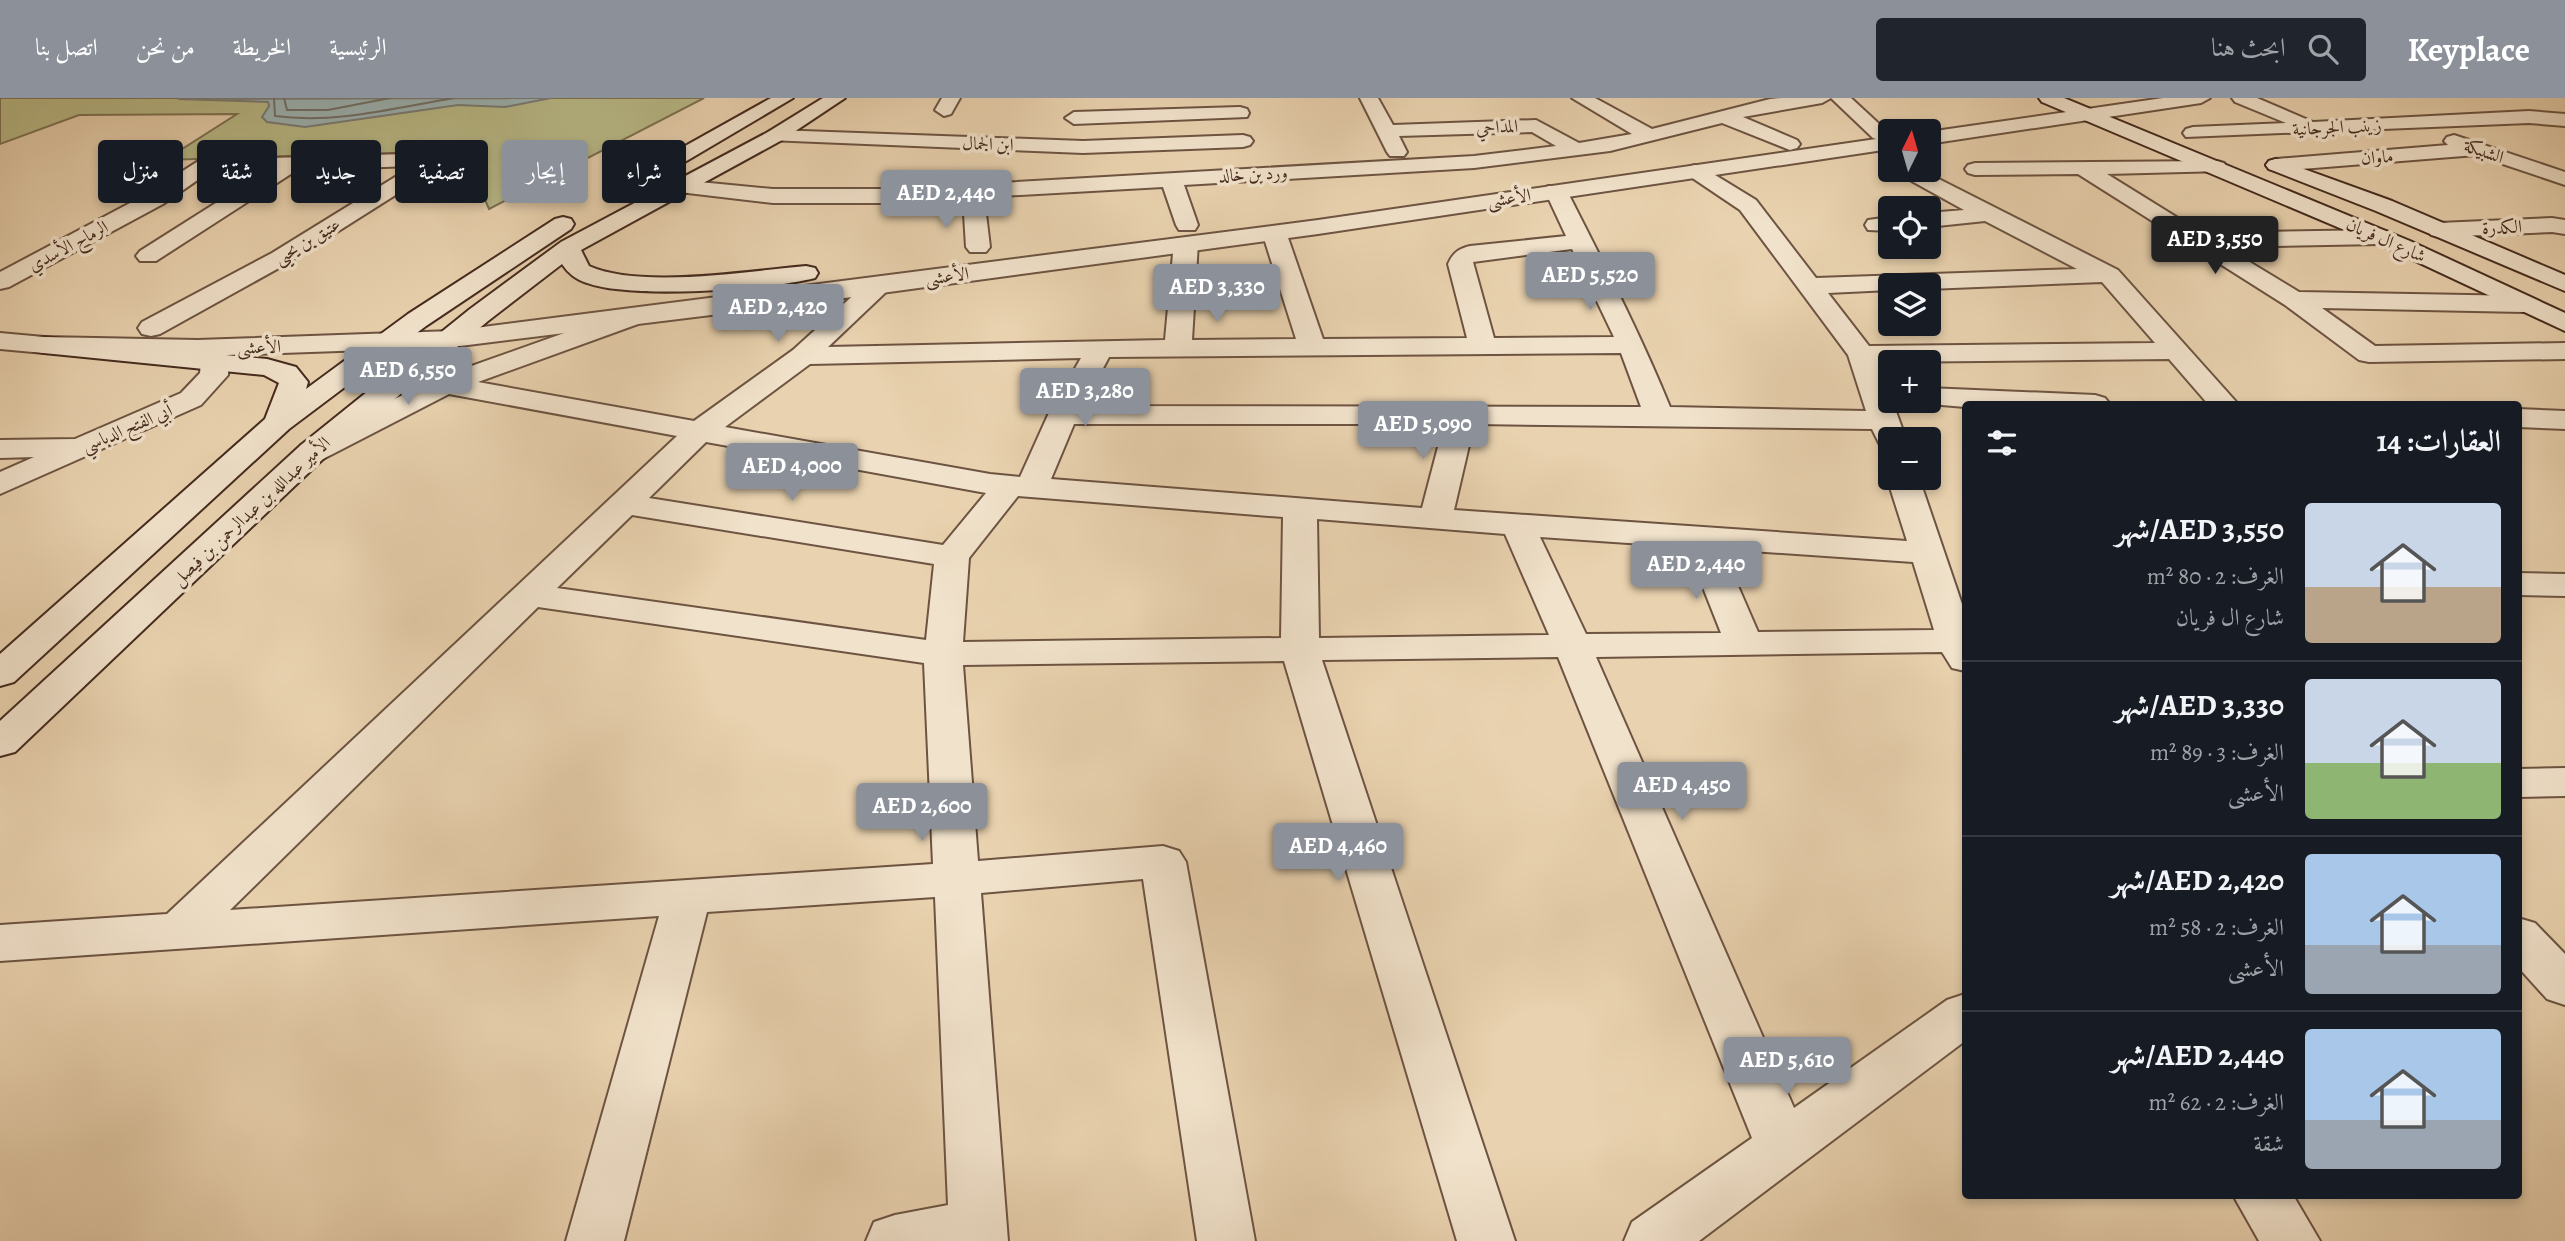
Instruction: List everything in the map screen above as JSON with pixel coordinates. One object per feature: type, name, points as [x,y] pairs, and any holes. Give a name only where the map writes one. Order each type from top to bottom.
[{"type":"street","points":[[0,674],[278,424],[387,342],[564,223],[783,98]]},
{"type":"street","name":"الأمير عبدالله بن عبدالرحمن بن فيصل","points":[[686,182],[775,136],[836,98]]},
{"type":"street","points":[[1080,98],[1070,108],[1096,184]]},
{"type":"street","points":[[1562,104],[1625,98]]},
{"type":"street","name":"ورد بن خالد","points":[[686,187],[773,196],[838,198],[1513,159],[1609,145],[1651,135],[1718,108],[1744,111],[1822,98]]},
{"type":"street","points":[[1840,98],[1878,137]]},
{"type":"street","name":"شارع ال فريان","points":[[2048,98],[2108,105],[2177,127],[2439,230],[2565,284]]},
{"type":"street","points":[[1941,127],[2108,105],[2201,98]]},
{"type":"street","points":[[2241,98],[2315,128]]},
{"type":"street","points":[[1586,101],[1651,135]]},
{"type":"street","points":[[2486,102],[2565,131]]},
{"type":"street","points":[[1372,103],[1404,166]]},
{"type":"street","name":"المداحي","points":[[1372,103],[1415,118],[1436,120],[1452,128]]},
{"type":"street","points":[[1074,118],[1239,105],[1243,141],[1255,174]]},
{"type":"street","points":[[1941,136],[2108,105]]},
{"type":"street","name":"شارع ال فريان","points":[[2108,105],[2217,167],[2381,237],[2565,323]]},
{"type":"street","points":[[1512,110],[1537,107]]},
{"type":"street","points":[[1718,108],[1790,144]]},
{"type":"street","name":"زينب الجرجانية","points":[[2177,127],[2315,128],[2529,117],[2565,120]]},
{"type":"street","name":"الشبيكة","points":[[2403,123],[2565,179]]},
{"type":"street","name":"المداحي","points":[[1386,131],[1536,126],[1577,150]]},
{"type":"street","points":[[853,156],[871,133]]},
{"type":"street","name":"ابن الجمال","points":[[775,136],[871,133],[1083,147],[1243,141]]},
{"type":"street","name":"الأعشى","points":[[1062,238],[1274,232],[1549,185],[1652,163],[1790,144],[1878,140]]},
{"type":"street","name":"الأعشى","points":[[206,354],[452,339],[629,318],[878,286],[1186,234],[1549,185],[1695,171],[1878,140]]},
{"type":"street","points":[[1609,145],[1652,163]]},
{"type":"street","name":"ماوان","points":[[2276,165],[2479,149]]},
{"type":"street","points":[[2425,153],[2565,198]]},
{"type":"street","name":"عتيق بن يحيى","points":[[381,161],[439,159],[381,195]]},
{"type":"street","points":[[1513,159],[1549,185],[1581,241],[1631,345],[1659,416]]},
{"type":"street","points":[[148,256],[291,165]]},
{"type":"street","points":[[1975,169],[2217,167]]},
{"type":"street","points":[[2082,168],[2294,300],[2369,354],[2565,351]]},
{"type":"street","name":"الرماح الأسدي","points":[[0,282],[155,199],[197,171]]},
{"type":"street","points":[[1695,171],[1748,205],[1861,354],[1878,395]]},
{"type":"street","points":[[1171,179],[1186,234],[1178,348]]},
{"type":"street","points":[[1929,182],[2109,275],[2219,401]]},
{"type":"street","points":[[973,191],[978,247]]},
{"type":"street","name":"عتيق بن يحيى","points":[[151,328],[280,258],[368,203]]},
{"type":"street","name":"الأمير عبدالله بن عبدالرحمن بن فيصل","points":[[0,743],[312,452],[479,315],[569,247],[648,203]]},
{"type":"street","points":[[1941,219],[1989,214]]},
{"type":"street","name":"الكدرة","points":[[2439,230],[2552,225],[2565,227]]},
{"type":"street","points":[[1274,232],[1312,347]]},
{"type":"street","points":[[2199,240],[2381,237]]},
{"type":"street","points":[[1483,346],[1460,264],[1463,258],[1471,253],[1581,241]]},
{"type":"street","name":"الأعشى","points":[[952,251],[1006,244]]},
{"type":"street","points":[[569,247],[572,260],[582,273],[614,281],[699,282],[806,273]]},
{"type":"street","name":"الأعشى","points":[[0,320],[151,328],[417,320],[479,315],[859,265]]},
{"type":"street","points":[[1809,286],[2109,275]]},
{"type":"street","points":[[177,933],[700,431],[803,356],[878,286]]},
{"type":"street","points":[[2294,300],[2524,304]]},
{"type":"street","points":[[312,452],[445,385],[629,318]]},
{"type":"street","points":[[0,341],[206,354],[267,366],[286,373],[294,382],[278,424]]},
{"type":"street","points":[[803,356],[1100,349],[1631,345]]},
{"type":"street","points":[[895,1241],[978,1233],[943,654],[952,556],[1020,487],[1100,349]]},
{"type":"street","points":[[1861,354],[2176,351]]},
{"type":"street","name":"أبي الفتح الدباسي","points":[[0,484],[191,399],[214,375],[206,354]]},
{"type":"street","points":[[445,385],[1020,487],[1700,537],[1929,558],[1962,564]]},
{"type":"street","points":[[1941,398],[2023,401]]},
{"type":"street","points":[[1063,415],[1659,416],[1878,412]]},
{"type":"street","points":[[1436,518],[1461,415]]},
{"type":"street","points":[[2522,418],[2565,419]]},
{"type":"street","points":[[0,449],[81,447]]},
{"type":"street","points":[[529,595],[943,654],[1744,644],[1961,651],[1907,490]]},
{"type":"street","points":[[624,504],[952,556]]},
{"type":"street","points":[[1300,508],[1300,650],[1486,1241]]},
{"type":"street","points":[[1518,525],[1573,646],[1783,1147]]},
{"type":"street","points":[[1700,537],[1744,644]]},
{"type":"street","points":[[2522,584],[2565,585]]},
{"type":"street","points":[[2522,783],[2565,782]]},
{"type":"street","points":[[0,943],[957,879],[1163,862],[1226,1241]]},
{"type":"street","points":[[595,1241],[688,897]]},
{"type":"street","points":[[2522,939],[2565,986]]},
{"type":"street","points":[[1653,1241],[1962,1015]]},
{"type":"street","points":[[2264,1199],[2291,1241]]},
{"type":"green space","points":[[0,98],[704,98],[623,140],[602,140],[602,151],[588,158],[588,140],[502,140],[502,202],[489,209],[486,203],[488,140],[395,140],[395,153],[381,153],[381,140],[291,140],[291,156],[277,157],[277,140],[197,140],[197,159],[183,159],[183,148],[237,114],[79,115],[0,144]]},
{"type":"water","points":[[551,98],[505,107],[458,105],[305,127],[267,122],[262,117],[269,106],[268,102],[178,99]]}]
